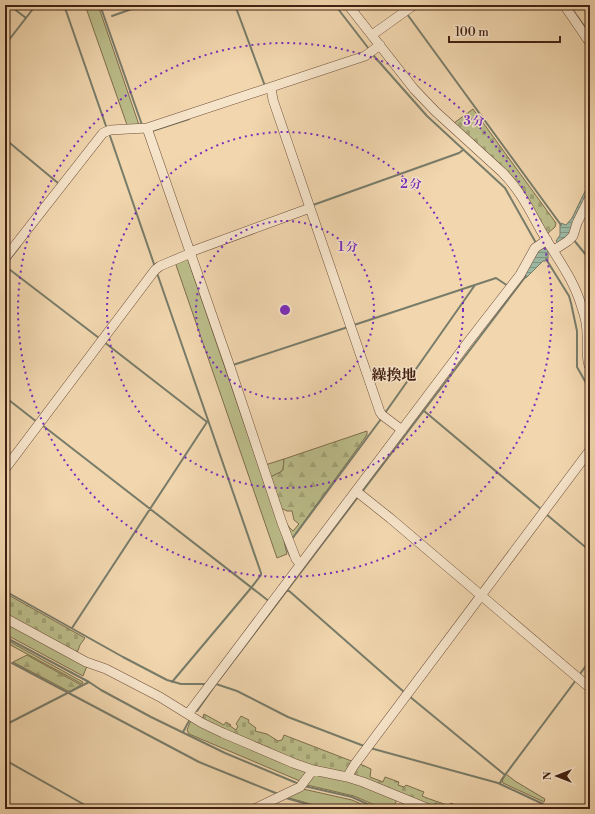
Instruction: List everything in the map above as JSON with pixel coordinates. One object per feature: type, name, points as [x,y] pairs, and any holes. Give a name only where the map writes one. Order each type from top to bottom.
[{"type":"street","points":[[348,5],[372,35],[374,50],[404,77],[435,111],[476,146],[511,181],[528,206],[541,244],[554,250],[570,275],[582,308],[587,330],[587,359],[590,368]]},
{"type":"street","points":[[564,5],[590,43]]},
{"type":"street","points":[[372,35],[408,9]]},
{"type":"street","points":[[5,258],[103,133],[108,130],[146,130],[269,90],[374,50]]},
{"type":"street","points":[[269,90],[383,416],[401,432]]},
{"type":"street","points":[[146,130],[230,366],[289,540],[296,559],[300,564]]},
{"type":"street","points":[[554,250],[572,237],[577,222],[590,197]]},
{"type":"street","points":[[5,469],[156,268],[309,208]]},
{"type":"street","points":[[188,714],[300,564],[359,493],[401,432],[520,275],[541,244]]},
{"type":"street","points":[[347,777],[349,771],[483,596],[590,450]]},
{"type":"street","points":[[359,493],[483,596],[590,688]]},
{"type":"street","points":[[5,618],[86,662],[106,669],[160,697],[202,723],[223,733],[293,763],[313,770],[363,782],[429,809]]},
{"type":"street","points":[[254,809],[301,785],[313,770]]},
{"type":"green space","points":[[85,5],[98,5],[139,125],[127,125]]},
{"type":"green space","points":[[473,109],[556,223],[555,227],[547,234],[530,204],[454,123]]},
{"type":"green space","points":[[187,257],[283,537],[287,554],[277,558],[175,262]]},
{"type":"green space","points":[[367,431],[367,435],[293,537],[291,537],[286,522],[293,531],[299,524],[294,520],[292,511],[287,511],[279,507],[270,478],[283,470],[284,459]]},
{"type":"green space","points":[[284,459],[283,470],[270,478],[265,465]]},
{"type":"green space","points":[[5,593],[85,638],[77,653],[5,614]]},
{"type":"green space","points":[[5,621],[87,666],[83,676],[5,634]]},
{"type":"green space","points":[[5,639],[83,682],[82,684],[5,642]]},
{"type":"green space","points":[[27,655],[81,685],[71,691],[68,691],[13,662]]},
{"type":"green space","points":[[204,714],[224,725],[226,722],[236,730],[238,726],[236,724],[241,716],[249,720],[248,722],[256,728],[255,731],[267,734],[278,741],[282,740],[284,735],[354,762],[346,775],[310,766],[202,719]]},
{"type":"green space","points":[[191,720],[306,772],[300,781],[189,734],[187,730]]},
{"type":"green space","points":[[358,763],[371,769],[370,777],[383,782],[385,777],[399,782],[398,785],[404,787],[406,785],[424,792],[422,796],[449,806],[451,803],[463,809],[435,809],[351,775]]},
{"type":"green space","points":[[316,773],[359,784],[397,800],[392,809],[384,809],[354,796],[307,785]]},
{"type":"green space","points":[[506,774],[545,799],[544,802],[503,783],[502,781]]},
{"type":"green space","points":[[303,789],[352,800],[372,809],[328,809],[286,797]]},
{"type":"shaded area","points":[[590,181],[590,191],[569,236],[558,243],[556,241],[560,235],[560,224],[566,225],[572,218]]},
{"type":"shaded area","points":[[541,248],[546,248],[548,250],[548,259],[543,261],[526,278],[523,277],[537,251]]},
{"type":"waterway","points":[[9,5],[26,18]]},
{"type":"waterway","points":[[5,45],[36,5]]},
{"type":"waterway","points":[[64,5],[107,129]]},
{"type":"waterway","points":[[100,5],[142,125]]},
{"type":"waterway","points":[[112,16],[143,5]]},
{"type":"waterway","points":[[235,5],[265,86]]},
{"type":"waterway","points":[[335,5],[369,49]]},
{"type":"waterway","points":[[572,9],[590,34]]},
{"type":"waterway","points":[[407,14],[561,225]]},
{"type":"waterway","points":[[373,55],[427,116],[505,188],[536,243]]},
{"type":"waterway","points":[[152,131],[189,119]]},
{"type":"waterway","points":[[109,133],[155,267]]},
{"type":"waterway","points":[[5,139],[58,183]]},
{"type":"waterway","points":[[313,205],[459,153],[463,150]]},
{"type":"waterway","points":[[573,239],[586,255],[590,282]]},
{"type":"waterway","points":[[5,265],[20,246]]},
{"type":"waterway","points":[[546,259],[569,296],[577,331],[577,367],[590,390]]},
{"type":"waterway","points":[[5,266],[99,338]]},
{"type":"waterway","points":[[157,273],[261,573],[251,588],[172,682]]},
{"type":"waterway","points":[[362,492],[526,276]]},
{"type":"waterway","points":[[354,325],[496,278],[508,286]]},
{"type":"waterway","points":[[385,413],[475,285]]},
{"type":"waterway","points":[[233,365],[348,327]]},
{"type":"waterway","points":[[104,342],[207,422],[208,421]]},
{"type":"waterway","points":[[5,397],[37,422]]},
{"type":"waterway","points":[[423,410],[542,510]]},
{"type":"waterway","points":[[292,539],[381,419]]},
{"type":"waterway","points":[[72,628],[207,422]]},
{"type":"waterway","points":[[42,425],[270,602]]},
{"type":"waterway","points":[[216,684],[358,497]]},
{"type":"waterway","points":[[546,514],[590,551]]},
{"type":"waterway","points":[[285,541],[290,556]]},
{"type":"waterway","points":[[288,590],[404,692]]},
{"type":"waterway","points":[[5,591],[167,680],[181,684],[206,684]]},
{"type":"waterway","points":[[5,637],[151,717],[225,753],[299,784]]},
{"type":"waterway","points":[[580,674],[590,660]]},
{"type":"waterway","points":[[12,663],[199,762],[278,794]]},
{"type":"waterway","points":[[500,783],[576,680]]},
{"type":"waterway","points":[[5,725],[89,682]]},
{"type":"waterway","points":[[197,711],[216,684],[237,691],[288,717],[364,746]]},
{"type":"waterway","points":[[409,696],[505,775]]},
{"type":"waterway","points":[[183,732],[189,721]]},
{"type":"waterway","points":[[370,748],[498,783],[543,804],[549,809]]},
{"type":"waterway","points":[[5,760],[92,809]]},
{"type":"waterway","points":[[304,786],[352,797],[378,809]]},
{"type":"waterway","points":[[286,798],[324,809]]},
{"type":"waterway","points":[[245,809],[251,806]]},
{"type":"district","name":"繰換地","points":[[394,375]]}]
